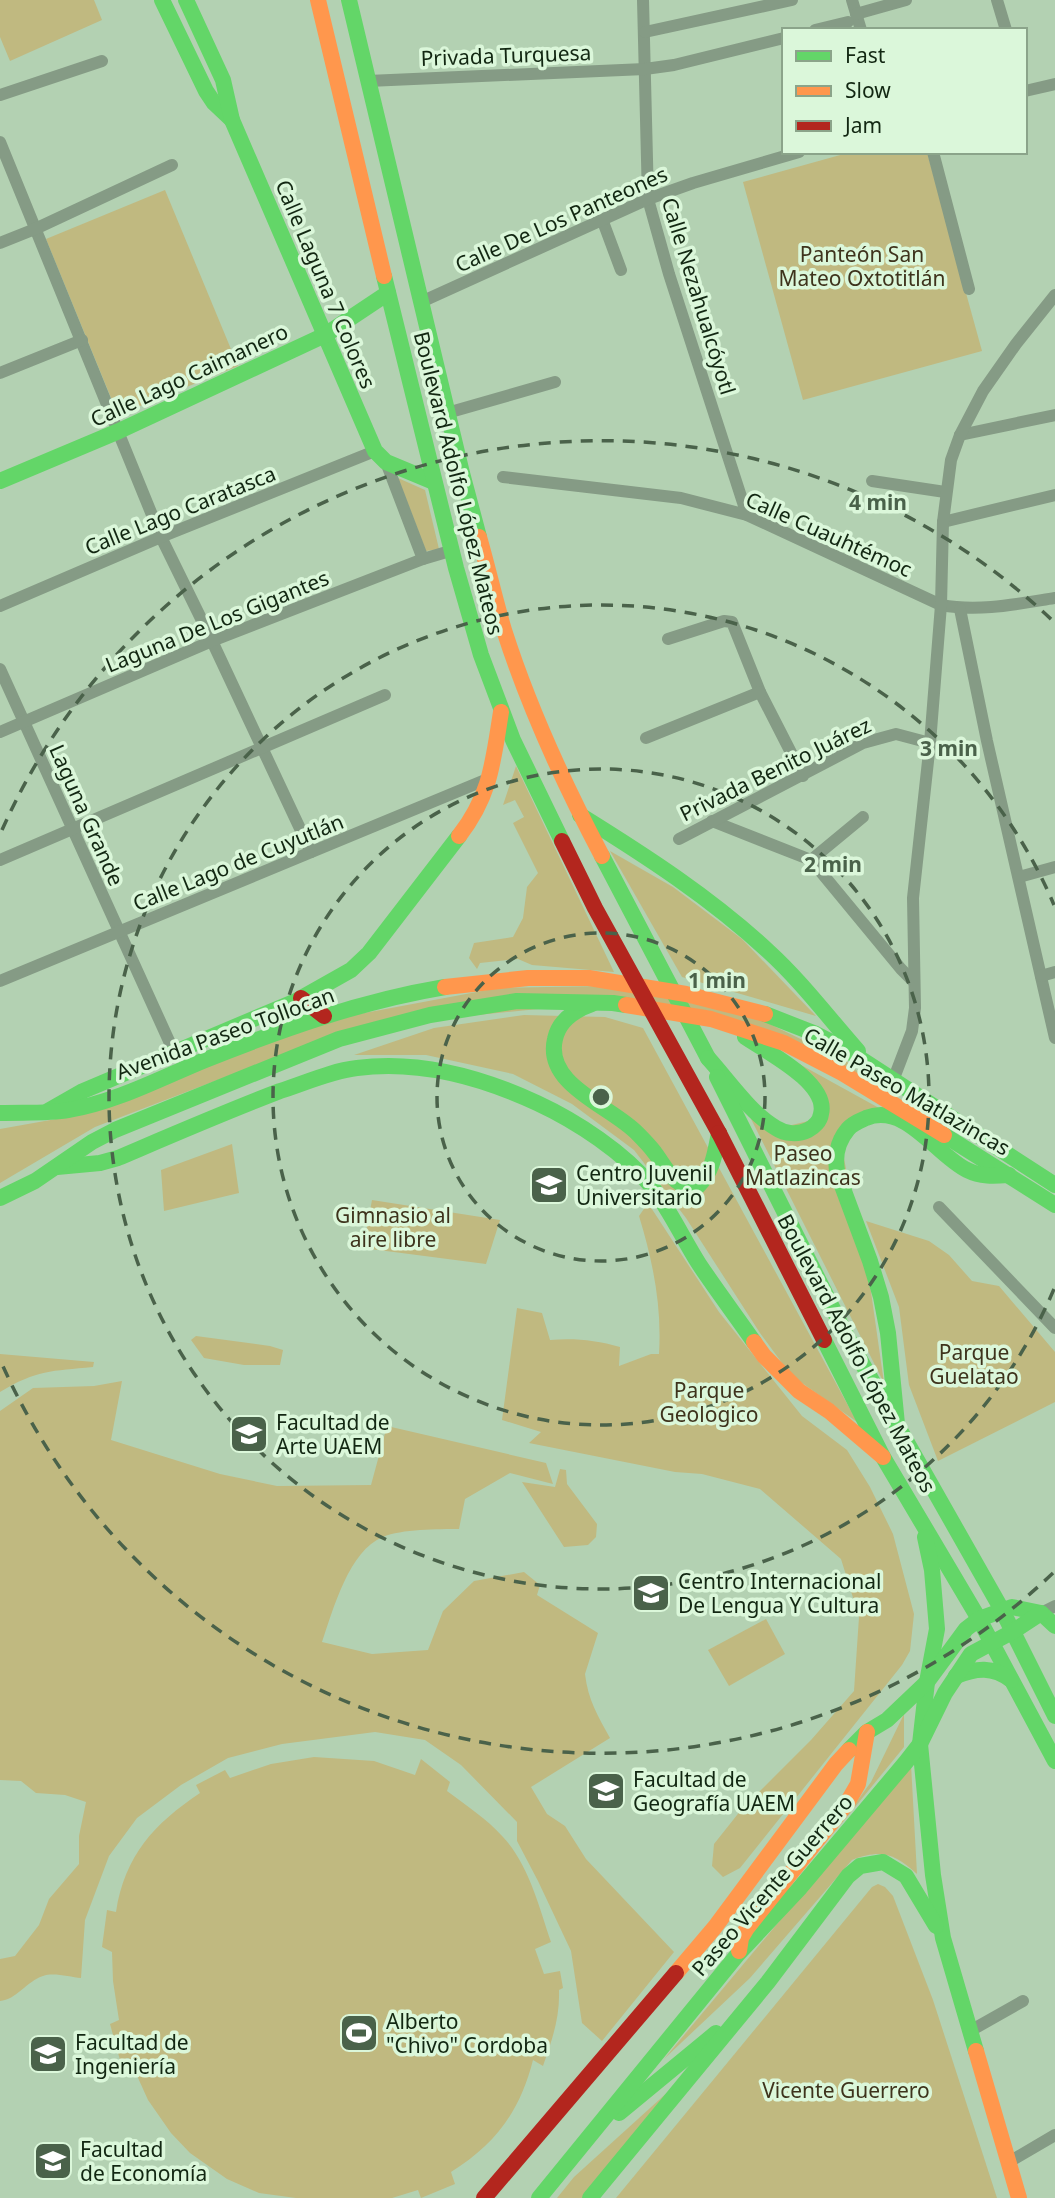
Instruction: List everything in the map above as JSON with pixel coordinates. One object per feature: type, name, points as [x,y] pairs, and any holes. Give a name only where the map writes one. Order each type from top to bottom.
[{"type":"main road","name":"Calle Laguna 7 Colores","points":[[162,0],[206,91],[232,120]]},
{"type":"main road","name":"Calle Laguna 7 Colores","points":[[186,0],[223,80],[232,120],[380,457]]},
{"type":"main road","name":"Boulevard Adolfo López Mateos","points":[[318,0],[450,551],[501,712],[595,908],[719,1133],[883,1457],[979,1619],[1055,1761]]},
{"type":"main road","name":"Boulevard Adolfo López Mateos","points":[[349,0],[447,413],[503,629],[528,697],[580,815],[708,1058],[846,1335],[1002,1610],[1055,1716]]},
{"type":"main road","name":"Calle Lago Caimanero","points":[[0,481],[119,431],[325,335],[388,293]]},
{"type":"main road","points":[[380,457],[433,482]]},
{"type":"main road","points":[[46,1112],[83,1091],[301,998],[351,970],[369,953],[466,827],[480,803],[490,778],[501,712]]},
{"type":"main road","points":[[580,815],[715,905],[754,938],[792,974],[869,1063]]},
{"type":"main road","name":"Avenida Paseo Tollocan","points":[[0,1113],[46,1112],[95,1103],[218,1054],[324,1016],[420,993],[512,979],[560,976],[704,996],[740,1006],[816,1034],[869,1063]]},
{"type":"main road","points":[[301,998],[324,1016]]},
{"type":"main road","points":[[0,1198],[35,1181],[92,1142],[115,1130],[340,1039],[388,1025],[477,1006],[517,1001],[613,1003],[711,1019],[732,1027],[813,1086],[822,1105],[819,1121],[811,1129],[799,1133],[777,1129],[708,1058]]},
{"type":"main road","points":[[595,1002],[565,1018],[556,1032],[553,1055],[566,1079],[624,1121],[658,1155],[678,1184],[685,1187],[698,1186],[709,1174],[719,1133]]},
{"type":"main road","name":"Calle Paseo Matlazincas","points":[[732,1027],[784,1043],[842,1073],[1055,1205]]},
{"type":"main road","name":"Calle Paseo Matlazincas","points":[[869,1063],[933,1106],[1051,1178]]},
{"type":"main road","points":[[58,1167],[100,1163],[118,1158],[230,1109],[333,1073],[357,1068],[415,1068],[482,1082],[518,1094],[576,1123],[652,1187],[700,1265],[764,1356],[799,1391],[838,1417],[883,1457]]},
{"type":"main road","points":[[897,1424],[877,1282],[838,1178],[836,1160],[844,1135],[855,1123],[870,1116],[885,1114],[900,1119],[959,1167],[975,1175],[993,1178],[1009,1175]]},
{"type":"main road","points":[[941,1133],[946,1155]]},
{"type":"main road","points":[[922,1523],[932,1570],[937,1629],[927,1682],[920,1744],[933,1875],[943,1938],[1019,2198]]},
{"type":"main road","points":[[1002,1610],[1012,1607],[1048,1610],[1055,1626]]},
{"type":"main road","name":"Paseo Vicente Guerrero","points":[[484,2198],[715,1927],[836,1764],[867,1732],[887,1720],[927,1682],[966,1629],[979,1619],[1002,1610]]},
{"type":"main road","name":"Paseo Vicente Guerrero","points":[[539,2198],[738,1954],[799,1889],[920,1744],[956,1676],[971,1654],[1048,1610]]},
{"type":"main road","points":[[956,1676],[970,1670],[989,1669],[1003,1673],[1014,1682]]},
{"type":"main road","points":[[738,1954],[741,1938],[747,1928],[847,1803],[858,1784],[867,1732]]},
{"type":"main road","points":[[590,2198],[802,1939],[848,1876],[860,1866],[883,1862],[906,1876],[943,1938]]},
{"type":"main road","points":[[587,2140],[674,2066],[740,2016]]},
{"type":"street","name":"Calle Nezahualcóyotl","points":[[643,0],[648,199],[669,274],[747,515]]},
{"type":"street","points":[[645,32],[792,0]]},
{"type":"street","points":[[852,0],[852,18],[860,28]]},
{"type":"street","points":[[821,28],[906,0]]},
{"type":"street","points":[[997,0],[1005,28]]},
{"type":"street","name":"Privada Turquesa","points":[[368,81],[645,69],[674,65],[782,38]]},
{"type":"street","points":[[0,95],[102,61]]},
{"type":"street","points":[[1027,91],[1055,84]]},
{"type":"street","points":[[0,142],[161,537],[311,852]]},
{"type":"street","name":"Calle De Los Panteones","points":[[421,302],[648,199],[792,154]]},
{"type":"street","points":[[934,154],[969,289]]},
{"type":"street","points":[[0,243],[172,165]]},
{"type":"street","points":[[602,219],[621,270]]},
{"type":"street","points":[[894,1078],[912,1031],[915,1008],[913,898],[930,743],[941,606],[945,492],[951,460],[960,435],[984,391],[1016,344],[1055,295]]},
{"type":"street","points":[[0,373],[82,340]]},
{"type":"street","points":[[447,413],[555,383]]},
{"type":"street","points":[[960,435],[1055,415]]},
{"type":"street","name":"Calle Lago Caratasca","points":[[0,606],[161,537],[380,457]]},
{"type":"street","name":"Calle Laguna 7 Colores","points":[[380,457],[423,559]]},
{"type":"street","name":"Calle Cuauhtémoc","points":[[503,477],[681,498],[747,515],[941,606],[960,609],[993,607],[1055,598]]},
{"type":"street","points":[[872,481],[945,492]]},
{"type":"street","points":[[943,522],[1055,495]]},
{"type":"street","name":"Laguna De Los Gigantes","points":[[0,732],[212,641],[450,551]]},
{"type":"street","points":[[960,609],[987,741],[1055,1038]]},
{"type":"street","points":[[668,639],[724,621],[732,622],[760,692],[803,776]]},
{"type":"street","name":"Laguna Grande","points":[[0,669],[174,1052]]},
{"type":"street","points":[[646,738],[760,692]]},
{"type":"street","points":[[0,859],[385,695]]},
{"type":"street","name":"Privada Benito Juárez","points":[[679,839],[803,776],[837,755],[881,737],[896,734],[930,743]]},
{"type":"street","name":"Calle Lago de Cuyutlán","points":[[0,981],[490,778]]},
{"type":"street","points":[[811,860],[863,817]]},
{"type":"street","points":[[712,821],[811,860],[914,982]]},
{"type":"street","points":[[1019,877],[1055,867]]},
{"type":"street","points":[[1041,976],[1055,972]]},
{"type":"street","points":[[939,1207],[1055,1328]]},
{"type":"street","points":[[970,2031],[1023,2001]]},
{"type":"street","points":[[1009,2162],[1055,2135]]},
{"type":"green space","points":[[0,0],[94,0],[102,20],[10,61],[0,37]]},
{"type":"green space","name":"Panteón San Mateo Oxtotitlán","points":[[844,154],[928,154],[982,351],[803,400],[743,182]]},
{"type":"green space","points":[[165,190],[238,366],[118,415],[46,239]]},
{"type":"green space","points":[[398,478],[425,490],[439,549],[426,551]]},
{"type":"green space","points":[[516,766],[614,972],[532,965],[518,959],[480,963],[477,969],[469,958],[474,943],[513,937],[523,918],[527,887],[538,873],[513,823],[524,817],[515,800],[503,805]]},
{"type":"green space","points":[[610,851],[673,887],[742,939],[816,1016],[682,977]]},
{"type":"green space","points":[[601,986],[749,1014],[846,1061],[865,1078],[639,999],[356,1027],[95,1127],[0,1183],[0,1129],[84,1114],[327,1020],[498,988]]},
{"type":"green space","points":[[524,1015],[605,1017],[643,1028],[857,1422],[791,1375],[760,1333],[686,1218],[634,1150],[572,1104],[513,1074],[426,1055],[354,1055],[434,1028]]},
{"type":"green space","name":"Paseo Matlazincas","points":[[774,1050],[879,1108],[838,1129],[871,1292],[884,1383],[746,1109],[767,1131],[829,1116]]},
{"type":"green space","points":[[232,1144],[239,1193],[164,1211],[161,1170]]},
{"type":"green space","name":"Gimnasio al aire libre","points":[[372,1200],[500,1220],[486,1264],[363,1248]]},
{"type":"green space","name":"Parque Geologico","points":[[648,1203],[719,1312],[802,1416],[847,1450],[870,1487],[893,1534],[914,1614],[910,1651],[902,1665],[740,1868],[723,1877],[712,1866],[714,1844],[741,1810],[811,1740],[854,1691],[859,1617],[841,1559],[760,1489],[702,1474],[675,1472],[529,1443],[541,1432],[502,1420],[517,1308],[542,1313],[550,1340],[585,1340],[620,1347],[619,1366],[651,1354],[659,1354],[655,1284],[639,1216]]},
{"type":"green space","name":"Parque Guelatao","points":[[866,1221],[929,1241],[949,1255],[972,1281],[999,1286],[1055,1352],[1055,1402],[938,1461],[909,1385],[899,1307]]},
{"type":"green space","points":[[196,1336],[283,1350],[280,1365],[244,1365],[204,1358],[191,1340]]},
{"type":"green space","points":[[0,1354],[94,1362],[93,1367],[34,1375],[0,1392]]},
{"type":"green space","points":[[122,1381],[111,1440],[220,1474],[277,1486],[371,1485],[387,1426],[546,1463],[553,1484],[510,1473],[465,1499],[459,1529],[400,1532],[371,1544],[361,1554],[344,1582],[322,1642],[372,1654],[428,1650],[443,1611],[474,1581],[524,1572],[540,1585],[537,1595],[598,1633],[585,1674],[586,1683],[591,1700],[610,1738],[531,1787],[547,1814],[565,1826],[586,1859],[674,1952],[602,2041],[582,2023],[571,1951],[517,1841],[517,1822],[461,1765],[425,1740],[375,1732],[282,1744],[228,1758],[181,1785],[137,1818],[109,1856],[85,1920],[81,1978],[43,1976],[6,2000],[0,2001],[0,1959],[15,1956],[39,1925],[49,1899],[79,1864],[79,1836],[86,1802],[65,1795],[36,1793],[21,1781],[0,1780],[0,1411],[33,1388],[94,1386]]},
{"type":"green space","points":[[560,1469],[566,1470],[567,1484],[597,1524],[596,1537],[588,1545],[564,1547],[522,1482],[555,1487]]},
{"type":"green space","points":[[766,1619],[785,1654],[729,1686],[708,1650]]},
{"type":"green space","points":[[904,1714],[904,1747],[833,1834],[871,1782]]},
{"type":"green space","points":[[314,1757],[374,1761],[415,1775],[421,1759],[450,1782],[447,1791],[497,1830],[520,1860],[551,1942],[535,1949],[544,1974],[560,1971],[563,1988],[559,1990],[557,2019],[543,2066],[533,2060],[521,2095],[504,2125],[481,2150],[451,2172],[455,2184],[421,2198],[418,2190],[392,2198],[296,2198],[259,2193],[227,2179],[190,2153],[171,2133],[148,2100],[129,2058],[120,2060],[110,2024],[119,2020],[112,1952],[102,1947],[107,1910],[116,1912],[126,1874],[144,1843],[169,1817],[200,1793],[196,1785],[225,1770],[230,1778],[271,1764]]},
{"type":"green space","points":[[911,1764],[917,1874],[901,1861],[887,1855],[871,1855],[852,1860],[750,1978],[664,2059]]},
{"type":"green space","name":"Vicente Guerrero","points":[[878,1884],[893,1896],[933,2000],[997,2198],[616,2198],[872,1887]]},
{"type":"green space","points":[[681,2080],[582,2198],[557,2198],[574,2177]]},
{"type":"traffic: fast","points":[[162,0],[206,91],[232,120]]},
{"type":"traffic: fast","points":[[186,0],[223,80],[232,120],[375,451],[386,462],[434,482]]},
{"type":"traffic: fast","points":[[349,0],[479,537]]},
{"type":"traffic: fast","points":[[384,276],[456,568],[481,655],[513,740],[562,841]]},
{"type":"traffic: fast","points":[[0,481],[119,431],[325,335],[388,293]]},
{"type":"traffic: fast","points":[[580,815],[677,878],[724,913],[792,974],[858,1051]]},
{"type":"traffic: fast","points":[[48,1111],[83,1091],[296,1001],[351,970],[369,953],[459,836]]},
{"type":"traffic: fast","points":[[602,856],[708,1058]]},
{"type":"traffic: fast","points":[[0,1113],[52,1112],[87,1106],[293,1027],[383,1000],[445,987]]},
{"type":"traffic: fast","points":[[0,1198],[35,1181],[92,1142],[115,1130],[339,1039],[430,1015],[517,1001],[626,1005]]},
{"type":"traffic: fast","points":[[592,1004],[569,1017],[557,1032],[554,1055],[569,1082],[626,1123],[651,1148],[672,1177],[683,1185],[698,1186],[703,1180],[713,1161],[719,1133]]},
{"type":"traffic: fast","points":[[765,1014],[816,1034],[847,1050],[1055,1185]]},
{"type":"traffic: fast","points":[[708,1058],[749,1106],[767,1122],[783,1132],[800,1133],[812,1127],[821,1114],[821,1102],[816,1091],[781,1060],[745,1037]]},
{"type":"traffic: fast","points":[[57,1167],[100,1163],[118,1158],[219,1115],[328,1074],[380,1066],[403,1066],[472,1078],[552,1110],[599,1139],[641,1174],[659,1196],[699,1264],[754,1342]]},
{"type":"traffic: fast","points":[[717,1077],[846,1335],[1002,1610],[1055,1716]]},
{"type":"traffic: fast","points":[[897,1424],[888,1333],[881,1297],[838,1175],[836,1163],[841,1139],[856,1122],[881,1115],[894,1117],[920,1132],[955,1163],[967,1170],[982,1175],[1009,1175]]},
{"type":"traffic: fast","points":[[944,1135],[1055,1205]]},
{"type":"traffic: fast","points":[[824,1340],[883,1457],[979,1619],[1055,1761]]},
{"type":"traffic: fast","points":[[925,1537],[932,1570],[937,1629],[927,1682],[920,1744],[933,1875],[943,1938],[976,2051]]},
{"type":"traffic: fast","points":[[849,1750],[867,1732],[887,1720],[927,1682],[966,1629],[979,1619],[1012,1607],[1041,1613],[1055,1626]]},
{"type":"traffic: fast","points":[[539,2198],[738,1954],[799,1889],[906,1762],[920,1744],[945,1693],[971,1654],[1041,1613]]},
{"type":"traffic: fast","points":[[956,1676],[970,1671],[991,1670],[1011,1680]]},
{"type":"traffic: fast","points":[[590,2198],[768,1982],[848,1876],[860,1866],[883,1862],[906,1876],[936,1926]]},
{"type":"traffic: fast","points":[[619,2113],[716,2033]]},
{"type":"traffic: slow","points":[[318,0],[384,276]]},
{"type":"traffic: slow","points":[[479,537],[504,630],[536,717],[602,856]]},
{"type":"traffic: slow","points":[[459,836],[470,821],[484,792],[493,762],[501,712]]},
{"type":"traffic: slow","points":[[445,987],[528,978],[589,978],[686,994],[765,1014]]},
{"type":"traffic: slow","points":[[626,1005],[711,1019],[784,1043],[842,1073],[944,1135]]},
{"type":"traffic: slow","points":[[754,1342],[764,1356],[799,1391],[829,1411],[883,1457]]},
{"type":"traffic: slow","points":[[739,1951],[741,1938],[747,1928],[847,1803],[858,1784],[867,1732]]},
{"type":"traffic: slow","points":[[676,1973],[715,1927],[849,1750]]},
{"type":"traffic: slow","points":[[976,2051],[1019,2198]]},
{"type":"traffic: jam","points":[[562,841],[595,908],[719,1133]]},
{"type":"traffic: jam","points":[[301,998],[324,1016]]},
{"type":"traffic: jam","points":[[719,1133],[824,1340]]},
{"type":"traffic: jam","points":[[484,2198],[676,1973]]},
{"type":"place","name":"Centro Juvenil Universitario","points":[[549,1185]]},
{"type":"place","name":"Facultad de Arte UAEM","points":[[249,1434]]},
{"type":"place","name":"Centro Internacional De Lengua Y Cultura","points":[[651,1593]]},
{"type":"place","name":"Facultad de Geografía UAEM","points":[[606,1791]]},
{"type":"place","name":"Alberto \"Chivo\" Cordoba","points":[[359,2033]]},
{"type":"place","name":"Facultad de Ingeniería","points":[[48,2054]]},
{"type":"place","name":"Facultad de Economía","points":[[53,2161]]}]
